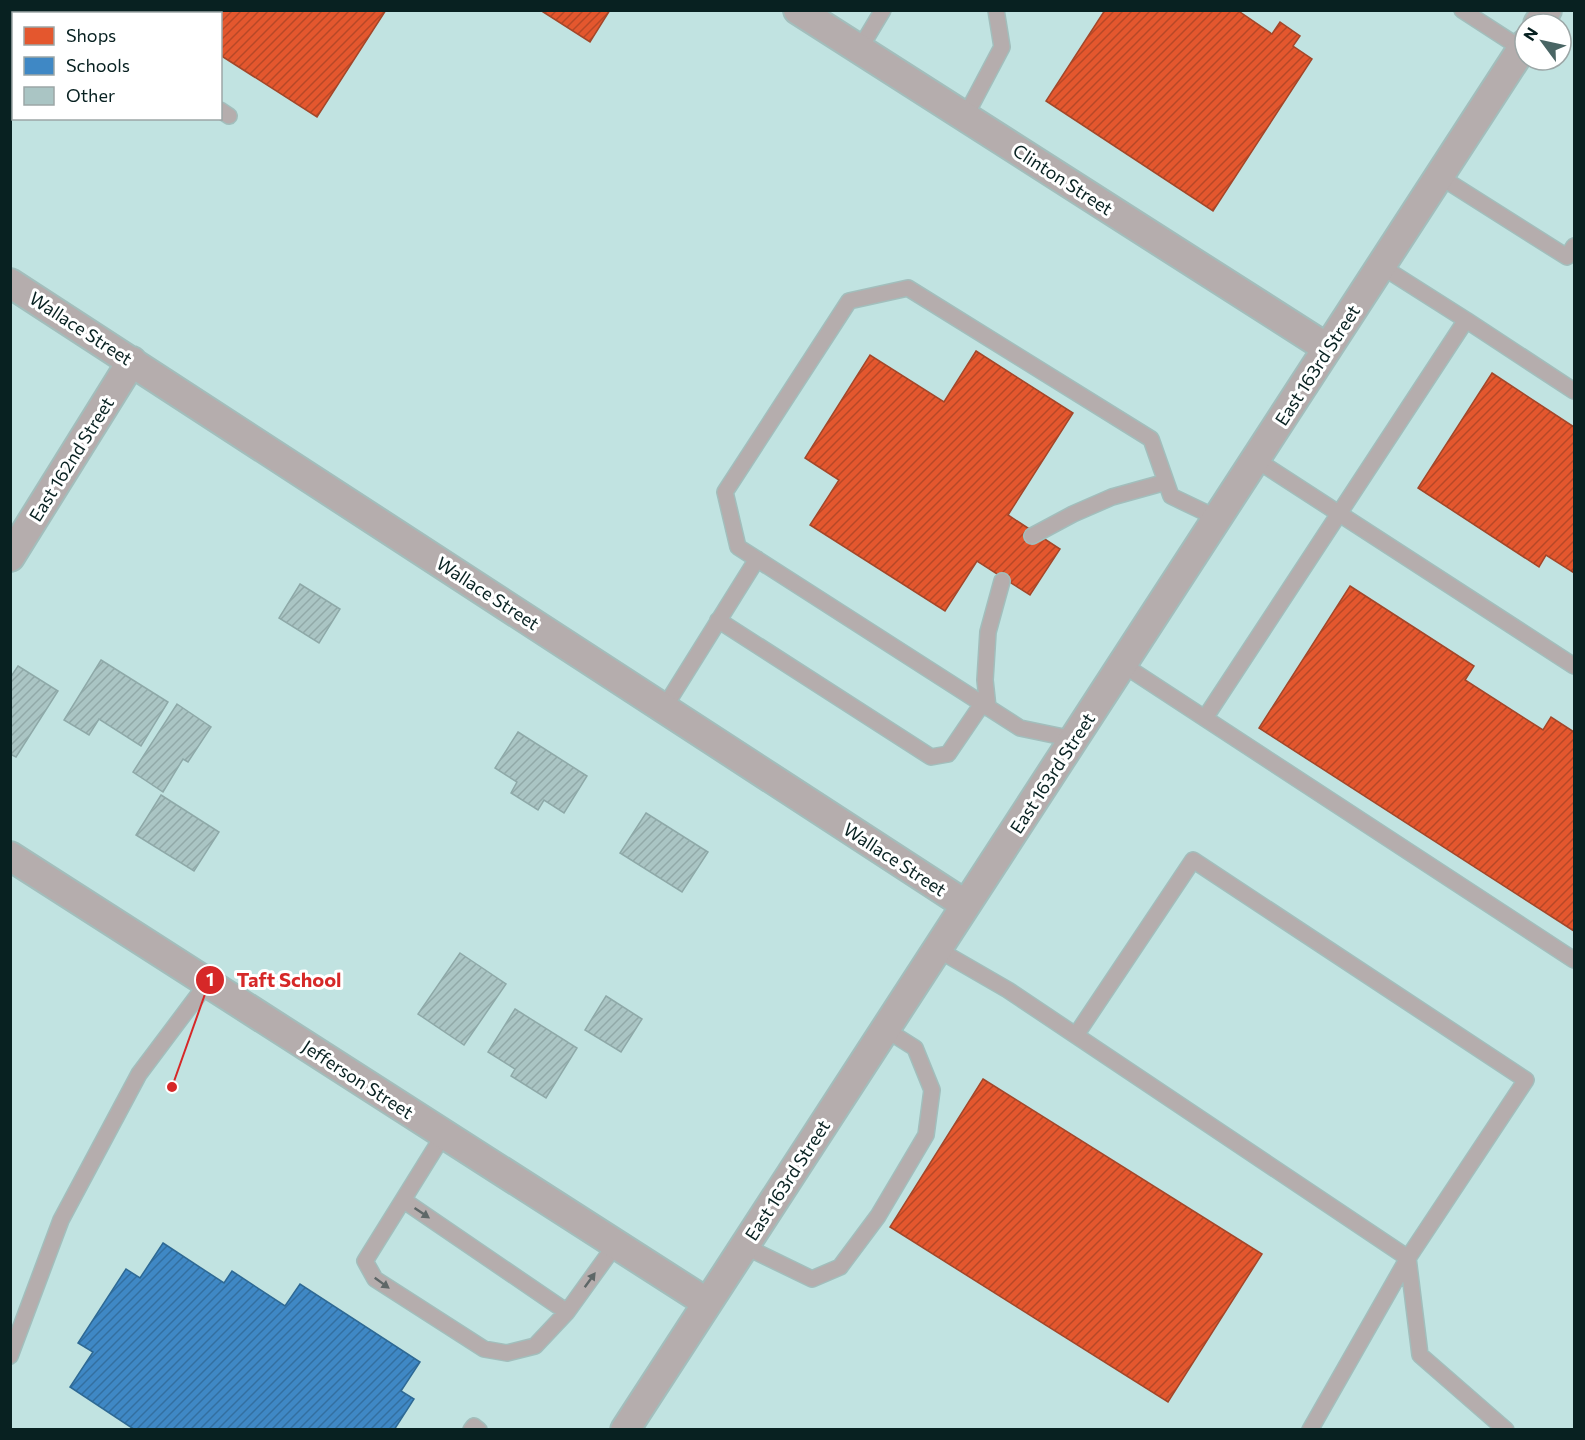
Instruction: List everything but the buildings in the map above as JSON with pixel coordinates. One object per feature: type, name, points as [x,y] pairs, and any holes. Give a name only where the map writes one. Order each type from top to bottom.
[{"type":"street","name":"Clinton Street","points":[[798,10],[1327,348]]},
{"type":"street","name":"East 163rd Street","points":[[625,1430],[1513,63]]},
{"type":"street","name":"Wallace Street","points":[[10,282],[966,905]]},
{"type":"street","name":"East 162nd Street","points":[[10,557],[132,361]]},
{"type":"street","name":"Jefferson Street","points":[[10,856],[706,1302]]},
{"type":"lane","points":[[859,50],[883,10]]},
{"type":"lane","points":[[965,117],[1002,47],[996,10]]},
{"type":"lane","points":[[1462,10],[1513,41]]},
{"type":"lane","points":[[1440,176],[1572,258]]},
{"type":"lane","points":[[1381,266],[1575,391]]},
{"type":"lane","points":[[1073,739],[1020,728],[738,547],[725,492],[849,301],[908,288],[1151,439],[1171,496],[1217,518]]},
{"type":"lane","points":[[1205,718],[1466,320]]},
{"type":"lane","points":[[1255,459],[1575,666]]},
{"type":"lane","points":[[1032,536],[1073,514],[1112,497],[1166,482]]},
{"type":"lane","points":[[664,708],[757,559]]},
{"type":"lane","points":[[718,620],[931,757],[948,754],[986,706],[988,632],[1002,581]]},
{"type":"lane","points":[[1122,664],[1575,960]]},
{"type":"lane","points":[[1076,1035],[1193,860],[1526,1080],[1408,1258],[1310,1430]]},
{"type":"lane","points":[[937,949],[1008,990],[1408,1258],[1419,1354],[1506,1430]]},
{"type":"lane","points":[[10,1356],[61,1220],[139,1074],[207,982]]},
{"type":"lane","points":[[744,1246],[812,1278],[840,1267],[878,1216],[926,1135],[932,1090],[915,1048],[885,1029]]},
{"type":"lane","points":[[444,1134],[364,1261],[375,1279],[484,1350],[507,1353],[535,1346],[567,1312],[616,1244]]},
{"type":"lane","points":[[403,1200],[567,1312]]},
{"type":"lane","points":[[471,1430],[474,1426],[479,1430]]},
{"type":"place","name":"Taft School","points":[[172,1087]]}]
